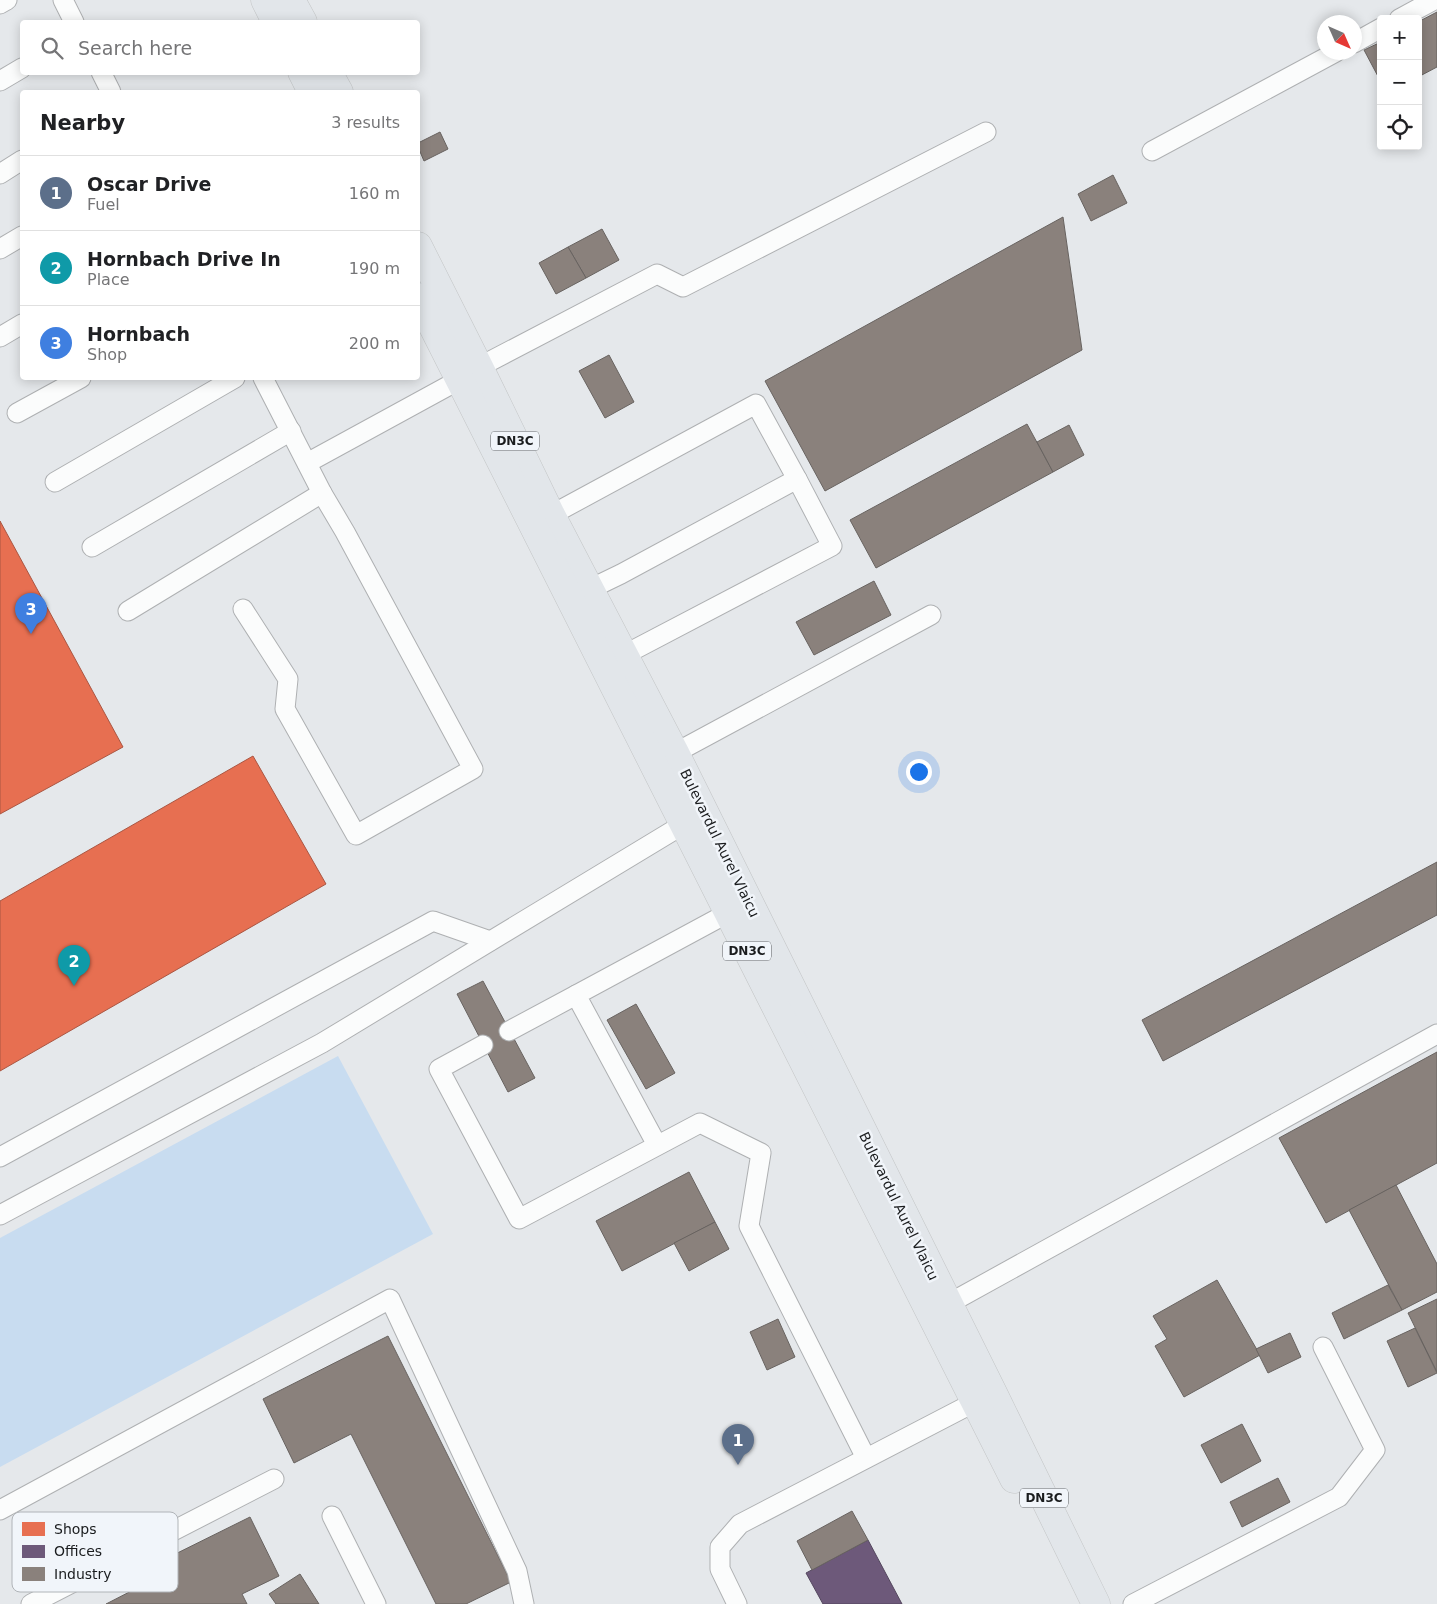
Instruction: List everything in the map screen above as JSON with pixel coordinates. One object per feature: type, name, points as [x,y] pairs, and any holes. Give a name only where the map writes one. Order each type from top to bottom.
[{"type":"main road","points":[[265,0],[275,20]]},
{"type":"main road","points":[[291,0],[302,20]]},
{"type":"main road","points":[[304,75],[311,90]]},
{"type":"main road","points":[[330,75],[338,90]]},
{"type":"main road","name":"Bulevardul Aurel Vlaicu","points":[[420,251],[469,374],[684,824],[1078,1604]]},
{"type":"main road","name":"Bulevardul Aurel Vlaicu","points":[[420,300],[469,374],[551,515],[624,654],[993,1392],[1096,1604]]},
{"type":"lane","points":[[0,4],[7,0]]},
{"type":"lane","points":[[62,0],[73,20]]},
{"type":"lane","points":[[1406,15],[1434,0]]},
{"type":"lane","points":[[1362,38],[1377,30]]},
{"type":"lane","points":[[1152,151],[1321,60]]},
{"type":"lane","points":[[0,81],[20,69]]},
{"type":"lane","points":[[102,75],[110,90]]},
{"type":"lane","points":[[307,464],[469,374],[657,274],[683,287],[986,132]]},
{"type":"lane","points":[[0,174],[20,161]]},
{"type":"lane","points":[[0,250],[20,237]]},
{"type":"lane","points":[[0,337],[20,325]]},
{"type":"lane","points":[[17,413],[77,380]]},
{"type":"lane","points":[[56,482],[232,380]]},
{"type":"lane","points":[[243,609],[288,679],[285,709],[356,835],[473,769],[322,493],[264,380]]},
{"type":"lane","points":[[551,515],[756,404],[832,546],[624,654]]},
{"type":"lane","points":[[92,547],[291,431]]},
{"type":"lane","points":[[590,589],[615,578],[797,480]]},
{"type":"lane","points":[[128,611],[322,493]]},
{"type":"lane","points":[[675,753],[931,614]]},
{"type":"lane","points":[[0,1215],[322,1043],[684,824]]},
{"type":"lane","points":[[509,1031],[728,913]]},
{"type":"lane","points":[[0,1157],[433,921],[490,941]]},
{"type":"lane","points":[[576,995],[657,1145]]},
{"type":"lane","points":[[948,1304],[1437,1034]]},
{"type":"lane","points":[[483,1045],[439,1068],[519,1220],[700,1123],[761,1153],[749,1226],[866,1458]]},
{"type":"lane","points":[[0,1510],[390,1299],[517,1571],[524,1604]]},
{"type":"lane","points":[[1133,1604],[1339,1497],[1375,1450],[1323,1347]]},
{"type":"lane","points":[[737,1604],[720,1570],[720,1548],[740,1524],[975,1402]]},
{"type":"lane","points":[[178,1528],[274,1479]]},
{"type":"lane","points":[[332,1516],[376,1604]]},
{"type":"lane","points":[[31,1604],[54,1592]]},
{"type":"shaded area","points":[[338,1056],[433,1234],[0,1467],[0,1238]]},
{"type":"building: Shops","points":[[0,521],[123,747],[0,814]]},
{"type":"building: Shops","points":[[253,756],[326,884],[0,1071],[0,901]]},
{"type":"building: Offices","points":[[868,1540],[902,1604],[823,1604],[806,1573]]},
{"type":"building: Industry","points":[[1437,12],[1437,67],[1422,75],[1422,60],[1422,20]]},
{"type":"building: Industry","points":[[1377,44],[1377,74],[1364,50]]},
{"type":"building: Industry","points":[[440,132],[448,149],[424,161],[420,152],[420,142]]},
{"type":"building: Industry","points":[[1113,175],[1127,203],[1091,221],[1078,194]]},
{"type":"building: Industry","points":[[1063,217],[1082,350],[825,491],[765,381]]},
{"type":"building: Industry","points":[[602,229],[619,260],[586,278],[568,247]]},
{"type":"building: Industry","points":[[568,247],[586,278],[556,294],[539,263]]},
{"type":"building: Industry","points":[[609,355],[634,402],[605,418],[579,371]]},
{"type":"building: Industry","points":[[1027,424],[1053,472],[876,568],[850,520]]},
{"type":"building: Industry","points":[[1069,425],[1084,455],[1053,472],[1037,442]]},
{"type":"building: Industry","points":[[874,581],[891,615],[814,655],[796,622]]},
{"type":"building: Industry","points":[[1437,862],[1437,915],[1163,1061],[1142,1020]]},
{"type":"building: Industry","points":[[483,981],[535,1078],[508,1092],[457,994]]},
{"type":"building: Industry","points":[[636,1004],[675,1073],[646,1089],[607,1020]]},
{"type":"building: Industry","points":[[1437,1052],[1437,1163],[1326,1223],[1279,1138]]},
{"type":"building: Industry","points":[[689,1172],[715,1222],[622,1271],[596,1221]]},
{"type":"building: Industry","points":[[1396,1185],[1437,1264],[1437,1292],[1402,1310],[1349,1210]]},
{"type":"building: Industry","points":[[715,1222],[729,1249],[689,1271],[674,1243]]},
{"type":"building: Industry","points":[[1217,1280],[1260,1355],[1184,1397],[1155,1346],[1167,1339],[1153,1316]]},
{"type":"building: Industry","points":[[1388,1285],[1402,1310],[1344,1339],[1332,1313]]},
{"type":"building: Industry","points":[[1437,1299],[1437,1372],[1408,1313]]},
{"type":"building: Industry","points":[[778,1319],[795,1357],[767,1370],[750,1332]]},
{"type":"building: Industry","points":[[1415,1328],[1437,1373],[1408,1387],[1387,1341]]},
{"type":"building: Industry","points":[[1290,1333],[1301,1357],[1268,1373],[1256,1349]]},
{"type":"building: Industry","points":[[388,1336],[511,1582],[466,1604],[436,1604],[351,1434],[294,1463],[263,1399]]},
{"type":"building: Industry","points":[[1242,1424],[1261,1461],[1221,1483],[1201,1445]]},
{"type":"building: Industry","points":[[1278,1478],[1290,1502],[1242,1527],[1230,1502]]},
{"type":"building: Industry","points":[[852,1511],[868,1540],[812,1570],[797,1541]]},
{"type":"building: Industry","points":[[250,1517],[279,1576],[242,1594],[247,1604],[106,1604],[129,1592],[178,1592],[178,1553]]},
{"type":"building: Industry","points":[[300,1574],[319,1604],[276,1604],[269,1594]]},
{"type":"place","name":"Hornbach","points":[[31,634]]},
{"type":"place","name":"Hornbach Drive In","points":[[74,986]]},
{"type":"place","name":"Oscar Drive","points":[[738,1465]]}]
